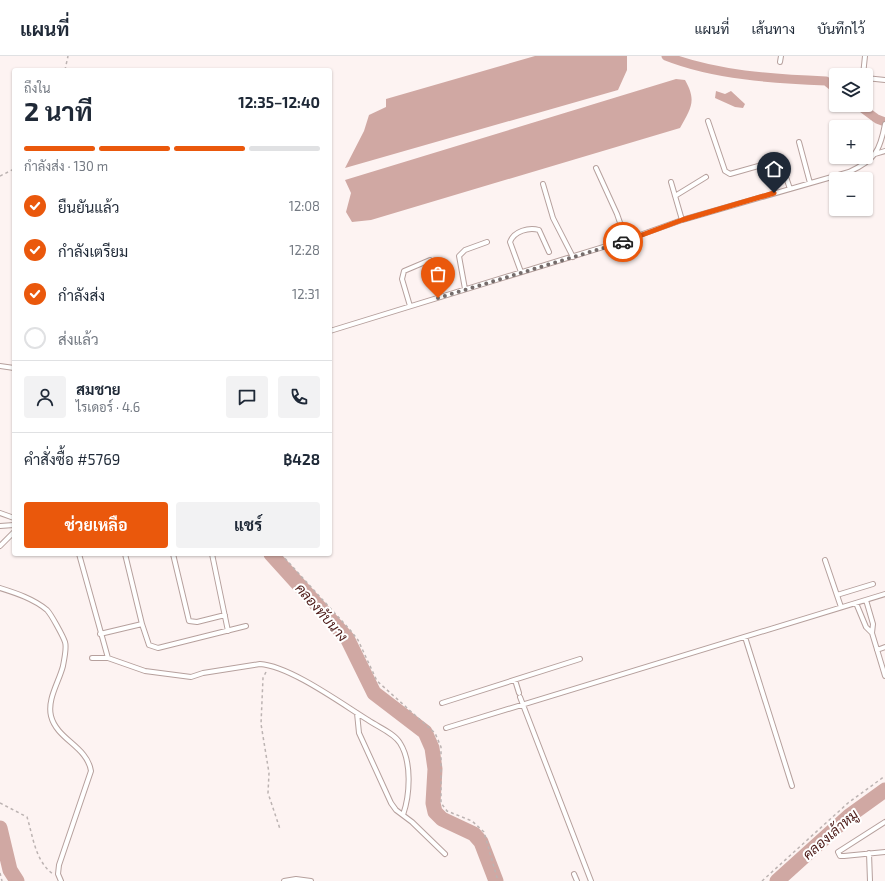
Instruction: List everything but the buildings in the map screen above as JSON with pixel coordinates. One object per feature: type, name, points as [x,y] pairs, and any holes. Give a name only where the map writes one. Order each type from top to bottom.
[{"type":"lane","points":[[780,62],[781,56]]},
{"type":"lane","points":[[864,68],[865,56]]},
{"type":"lane","points":[[873,79],[885,80]]},
{"type":"lane","points":[[708,121],[726,171],[730,174],[736,173],[776,161],[782,165],[790,189]]},
{"type":"lane","points":[[332,329],[573,257],[682,220],[849,172],[865,164],[875,154],[879,147],[885,124]]},
{"type":"lane","points":[[799,142],[810,183]]},
{"type":"lane","points":[[875,154],[885,151]]},
{"type":"lane","points":[[596,168],[617,214],[626,240]]},
{"type":"lane","points":[[675,196],[706,177]]},
{"type":"lane","points":[[671,182],[682,220]]},
{"type":"lane","points":[[543,184],[553,218],[573,257]]},
{"type":"lane","points":[[521,272],[510,242],[515,234],[531,228],[539,230],[549,252]]},
{"type":"lane","points":[[465,289],[459,256],[465,250],[487,242]]},
{"type":"lane","points":[[410,306],[402,279],[404,271],[430,260]]},
{"type":"lane","points":[[0,366],[12,368]]},
{"type":"lane","points":[[0,513],[12,517]]},
{"type":"lane","points":[[0,526],[12,525]]},
{"type":"lane","points":[[0,546],[12,534]]},
{"type":"lane","points":[[80,556],[100,634],[108,658]]},
{"type":"lane","points":[[125,556],[142,624],[149,645],[158,648],[246,626]]},
{"type":"lane","points":[[173,556],[189,621],[197,622],[225,615]]},
{"type":"lane","points":[[212,556],[228,631]]},
{"type":"lane","points":[[825,560],[841,607]]},
{"type":"lane","points":[[837,595],[873,584]]},
{"type":"lane","points":[[0,588],[28,598],[48,611],[65,643],[63,665],[51,701],[51,715],[55,726],[82,751],[89,762],[91,771],[59,865],[58,874],[61,880]]},
{"type":"lane","points":[[446,728],[885,594]]},
{"type":"lane","points":[[866,600],[873,624],[872,633],[885,676]]},
{"type":"lane","points":[[856,603],[866,627],[872,633]]},
{"type":"lane","points":[[100,634],[142,624]]},
{"type":"lane","points":[[745,637],[792,786]]},
{"type":"lane","points":[[877,650],[885,647]]},
{"type":"lane","points":[[92,658],[108,658],[145,671],[191,677],[218,670],[270,664],[305,681],[357,713],[400,743],[406,761],[408,778],[406,808],[403,815]]},
{"type":"lane","points":[[442,703],[580,659]]},
{"type":"lane","points":[[515,680],[522,704],[590,881]]},
{"type":"lane","points":[[357,713],[357,726],[391,803],[396,810],[445,854]]},
{"type":"lane","points":[[885,822],[838,852],[840,856],[885,852]]},
{"type":"lane","points":[[869,853],[870,881]]},
{"type":"lane","points":[[574,874],[577,881]]},
{"type":"lane","points":[[284,881],[296,879],[310,881]]},
{"type":"path","points":[[65,68],[68,56]]},
{"type":"path","points":[[0,176],[12,170]]},
{"type":"path","points":[[283,556],[358,640],[377,681],[435,733],[441,747],[441,803],[447,811],[477,824],[484,832],[498,881]]},
{"type":"path","points":[[270,664],[263,678],[261,724],[269,773],[268,793],[280,828]]},
{"type":"path","points":[[762,881],[848,804],[885,776]]},
{"type":"path","points":[[0,803],[27,817],[38,855],[47,870],[61,880]]},
{"type":"path","points":[[0,873],[2,881]]},
{"type":"shaded area","points":[[535,56],[627,56],[627,70],[618,90],[345,168],[364,131],[369,115],[386,107],[386,99]]},
{"type":"shaded area","points":[[676,79],[685,80],[689,87],[692,99],[690,110],[680,128],[371,220],[352,222],[346,212],[351,193],[345,180]]},
{"type":"shaded area","points":[[716,91],[725,94],[731,91],[745,104],[743,108],[735,107],[715,98]]},
{"type":"waterway","points":[[666,56],[704,68],[724,72],[786,79],[826,81],[829,83]]},
{"type":"waterway","points":[[868,112],[877,119],[885,122]]},
{"type":"waterway","name":"คลองทับนาง","points":[[273,556],[347,638],[374,693],[425,732],[432,748],[435,769],[433,803],[435,812],[442,819],[474,834],[481,842],[496,881]]},
{"type":"waterway","name":"คลองเล้าหมู","points":[[777,881],[849,816],[885,790]]},
{"type":"waterway","name":"คลองเล้าหมู","points":[[0,828],[10,870],[17,881]]},
{"type":"way so far","points":[[438,298],[623,242]]},
{"type":"route","points":[[623,242],[682,220],[774,193]]}]
